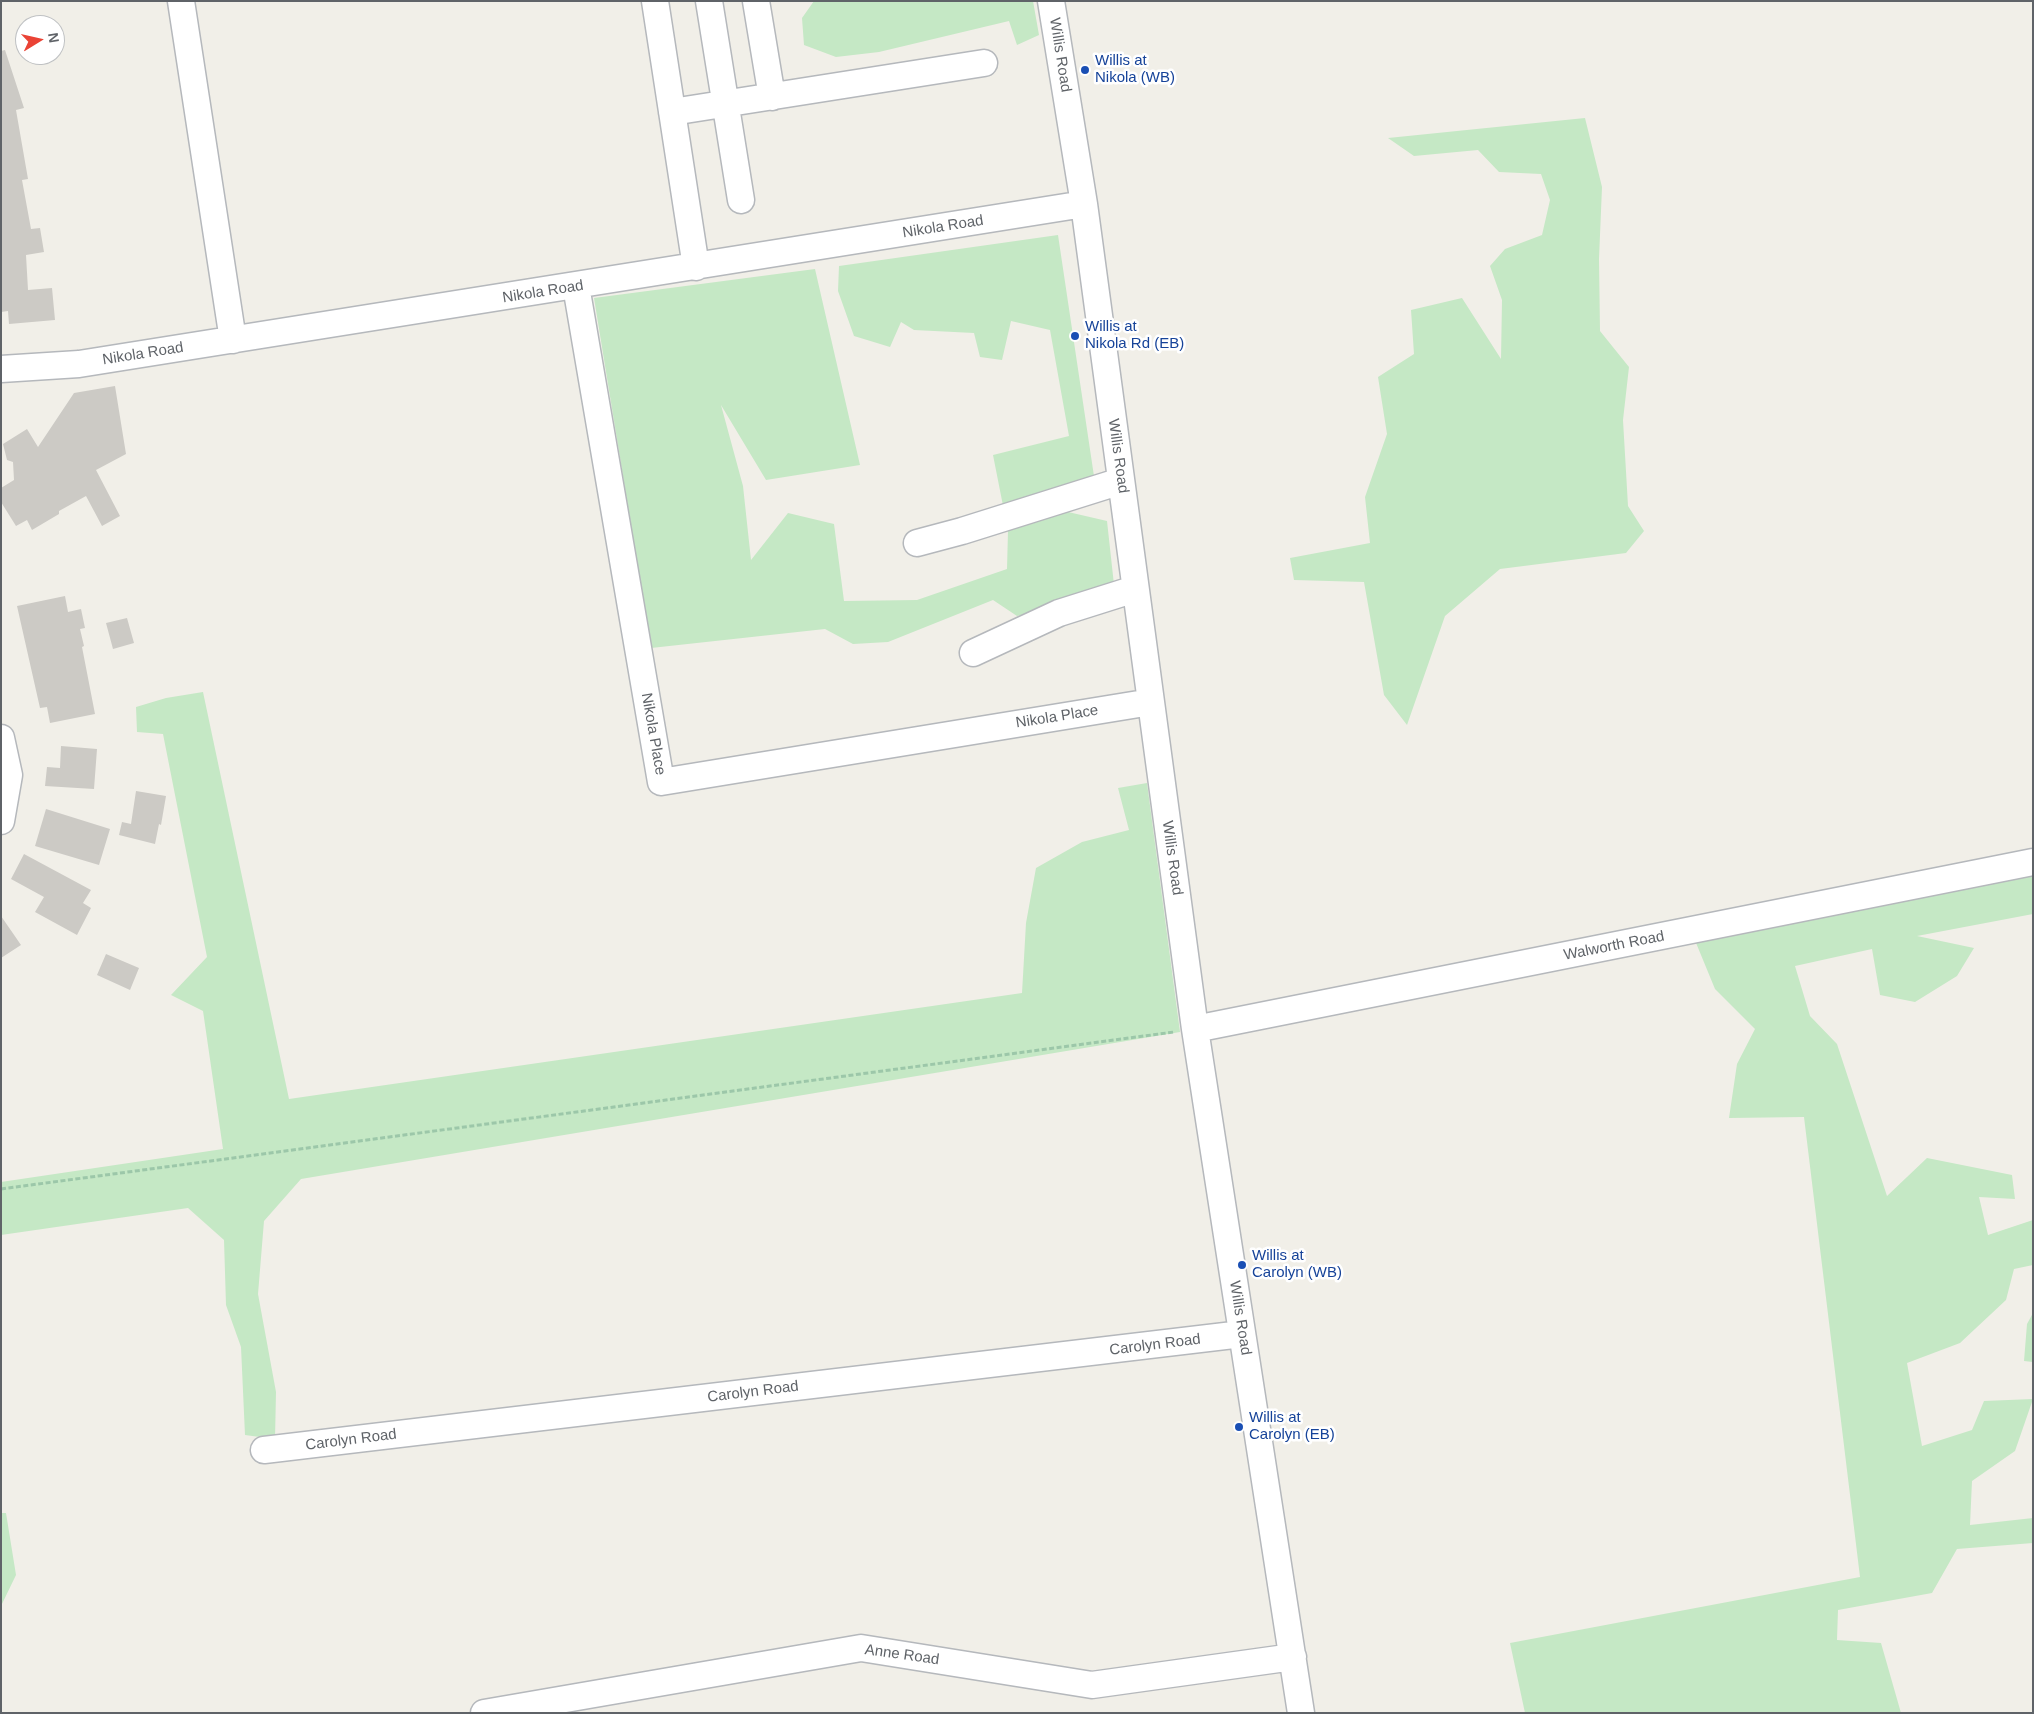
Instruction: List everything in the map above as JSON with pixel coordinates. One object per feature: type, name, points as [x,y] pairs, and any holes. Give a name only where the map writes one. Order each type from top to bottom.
[{"type":"street","points":[[181,1],[232,340]]},
{"type":"street","points":[[655,1],[696,267]]},
{"type":"street","points":[[709,1],[727,103],[741,200]]},
{"type":"street","points":[[756,1],[772,96]]},
{"type":"street","name":"Willis Road","points":[[1051,1],[1084,204],[1195,1029],[1301,1713]]},
{"type":"street","points":[[672,112],[984,63]]},
{"type":"street","name":"Nikola Road","points":[[1,369],[79,364],[1084,204]]},
{"type":"street","name":"Nikola Place","points":[[576,286],[661,782],[1150,702]]},
{"type":"street","points":[[918,542],[962,531],[1121,480]]},
{"type":"street","points":[[973,653],[1058,613],[1135,589]]},
{"type":"street","points":[[1,738],[9,775],[1,821]]},
{"type":"street","name":"Walworth Road","points":[[1195,1029],[2033,862]]},
{"type":"street","name":"Carolyn Road","points":[[264,1450],[1242,1334]]},
{"type":"street","name":"Anne Road","points":[[484,1713],[861,1648],[1092,1685],[1293,1657]]},
{"type":"path","points":[[1,1189],[1195,1029]]},
{"type":"green space","points":[[814,1],[1033,1],[1039,35],[1017,45],[1009,21],[879,52],[836,57],[804,45],[802,18]]},
{"type":"green space","points":[[1585,118],[1602,187],[1599,259],[1600,331],[1629,367],[1623,420],[1628,506],[1644,531],[1626,553],[1500,569],[1445,616],[1407,725],[1384,695],[1364,582],[1294,580],[1290,558],[1370,543],[1365,497],[1387,434],[1378,377],[1414,354],[1411,310],[1462,298],[1501,359],[1502,300],[1490,266],[1505,249],[1542,235],[1550,200],[1541,174],[1499,172],[1478,150],[1414,156],[1388,138]]},
{"type":"green space","points":[[1058,235],[1095,483],[1038,505],[1107,521],[1115,594],[1017,616],[993,600],[888,642],[853,644],[825,629],[651,648],[594,298],[815,269],[860,465],[766,480],[721,405],[743,486],[751,560],[788,513],[834,524],[844,601],[917,600],[1007,569],[1008,531],[993,455],[1069,436],[1050,330],[1011,321],[1002,360],[980,357],[974,333],[914,330],[901,322],[890,347],[854,336],[838,291],[839,266]]},
{"type":"green space","points":[[203,692],[289,1099],[1022,993],[1026,923],[1036,868],[1082,842],[1129,830],[1118,788],[1147,783],[1180,1032],[301,1179],[264,1221],[258,1294],[276,1392],[275,1439],[245,1435],[241,1347],[226,1305],[224,1240],[188,1208],[1,1235],[1,1182],[223,1149],[203,1011],[171,995],[207,957],[163,734],[137,732],[136,707],[166,698]]},
{"type":"green space","points":[[2033,875],[2033,914],[1917,936],[1974,948],[1957,976],[1915,1002],[1880,995],[1872,949],[1795,966],[1810,1016],[1837,1044],[1887,1196],[1927,1158],[2012,1175],[2015,1199],[1979,1197],[1988,1235],[2033,1220],[2033,1265],[2014,1269],[2006,1300],[1960,1343],[1907,1363],[1922,1446],[1972,1430],[1984,1401],[2033,1399],[2015,1451],[1972,1481],[1970,1525],[2033,1518],[2033,1543],[1957,1549],[1932,1593],[1838,1610],[1837,1640],[1881,1643],[1901,1713],[1525,1713],[1510,1643],[1860,1577],[1804,1117],[1729,1118],[1737,1064],[1755,1029],[1715,989],[1694,938],[1852,912]]},
{"type":"green space","points":[[2033,1313],[2033,1362],[2024,1361],[2027,1324]]},
{"type":"green space","points":[[1,1513],[6,1513],[16,1575],[1,1606]]},
{"type":"building","points":[[5,50],[24,108],[16,110],[28,179],[22,180],[31,229],[40,228],[44,252],[26,255],[28,290],[52,288],[55,320],[9,324],[8,311],[1,312],[1,51]]},
{"type":"building","points":[[115,386],[126,454],[96,470],[120,516],[102,526],[86,496],[59,511],[59,514],[32,530],[27,520],[16,526],[1,502],[1,488],[14,480],[13,462],[7,460],[3,444],[27,429],[38,447],[74,393]]},
{"type":"building","points":[[65,596],[68,612],[81,609],[85,628],[80,629],[84,646],[82,647],[95,714],[50,723],[47,707],[40,708],[17,606]]},
{"type":"building","points":[[127,618],[134,643],[113,649],[106,623]]},
{"type":"building","points":[[61,746],[97,749],[94,789],[45,786],[47,767],[60,768]]},
{"type":"building","points":[[136,791],[166,796],[161,825],[159,824],[155,844],[119,835],[122,822],[131,824]]},
{"type":"building","points":[[46,809],[110,829],[99,865],[35,846]]},
{"type":"building","points":[[24,854],[91,890],[83,903],[91,908],[77,935],[35,912],[44,897],[11,879]]},
{"type":"building","points":[[1,916],[21,945],[1,958]]},
{"type":"building","points":[[106,954],[139,968],[130,990],[97,975]]},
{"type":"place","name":"Willis at Nikola (WB)","points":[[1085,70]]},
{"type":"place","name":"Willis at Nikola Rd (EB)","points":[[1075,336]]},
{"type":"place","name":"Willis at Carolyn (WB)","points":[[1242,1265]]},
{"type":"place","name":"Willis at Carolyn (EB)","points":[[1239,1427]]}]
